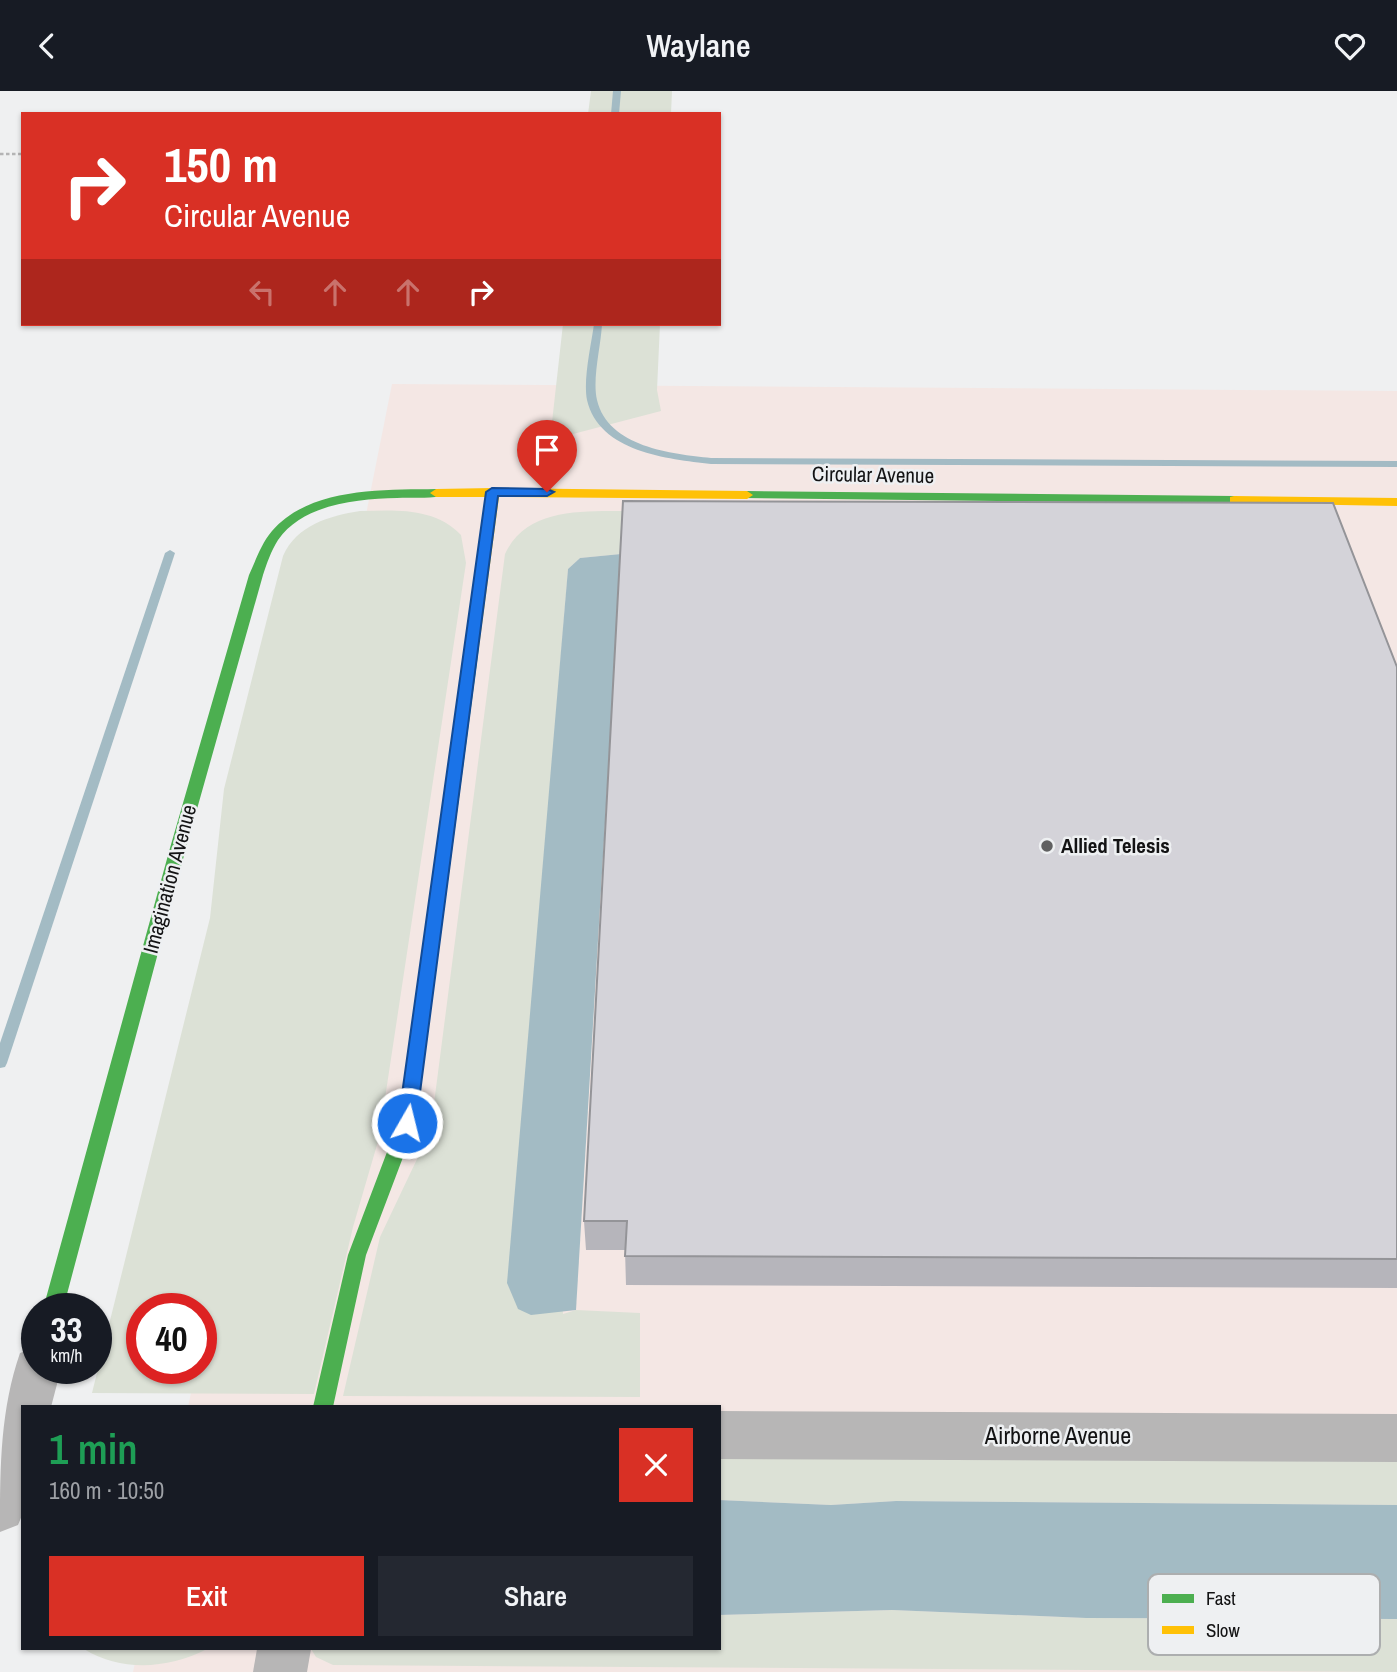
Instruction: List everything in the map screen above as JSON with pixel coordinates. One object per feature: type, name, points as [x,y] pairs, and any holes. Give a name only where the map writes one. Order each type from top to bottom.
[{"type":"street","name":"Circular Avenue","points":[[350,499],[492,492],[1397,502]]},
{"type":"street","points":[[323,1405],[357,1255],[407,1123],[492,492]]},
{"type":"street","name":"Imagination Avenue","points":[[57,1293],[178,848],[256,575],[269,545],[280,530],[313,509],[350,499]]},
{"type":"street","points":[[28,1405],[33,1384]]},
{"type":"street","points":[[0,1507],[21,1430]]},
{"type":"street","name":"Airborne Avenue","points":[[721,1435],[1397,1438]]},
{"type":"street","points":[[280,1672],[284,1650]]},
{"type":"path","points":[[0,154],[21,154]]},
{"type":"shaded area","points":[[591,91],[672,91],[671,112],[588,112]]},
{"type":"shaded area","points":[[563,326],[660,326],[657,390],[661,411],[550,440]]},
{"type":"shaded area","points":[[392,384],[1397,391],[1397,1672],[133,1672],[138,1650],[721,1650],[721,1405],[188,1405],[193,1384],[217,1384],[217,1293],[211,1293]]},
{"type":"shaded area","points":[[360,511],[400,511],[427,515],[451,526],[461,535],[466,563],[379,1138],[353,1227],[314,1394],[92,1393],[94,1384],[112,1384],[112,1312],[210,918],[224,789],[283,556],[289,545],[305,529],[326,519]]},
{"type":"shaded area","points":[[625,511],[621,554],[580,558],[568,569],[542,893],[563,1314],[576,1310],[640,1313],[640,1397],[343,1396],[380,1237],[418,1157],[432,1119],[505,554],[514,539],[541,520],[574,512]]},
{"type":"shaded area","points":[[721,1455],[1397,1455],[1397,1505],[896,1501],[831,1505],[721,1500]]},
{"type":"shaded area","points":[[892,1610],[1148,1618],[1148,1655],[1380,1655],[1380,1619],[1397,1619],[1397,1672],[333,1665],[316,1657],[312,1650],[721,1650],[721,1615]]},
{"type":"shaded area","points":[[86,1650],[205,1650],[177,1661],[145,1665],[113,1662]]},
{"type":"water","points":[[621,554],[576,1310],[531,1315],[518,1309],[507,1283],[568,569],[580,558]]},
{"type":"water","points":[[721,1500],[831,1505],[896,1501],[1397,1505],[1397,1619],[1380,1619],[1380,1574],[1148,1574],[1148,1618],[892,1610],[721,1615]]},
{"type":"building","points":[[623,501],[1333,503],[1397,667],[1397,1259],[625,1256],[627,1221],[584,1221]]},
{"type":"waterway","points":[[615,112],[617,91]]},
{"type":"waterway","points":[[598,326],[591,393],[598,416],[609,429],[623,439],[640,447],[677,457],[711,461],[1397,464]]},
{"type":"waterway","points":[[0,1063],[170,553]]},
{"type":"traffic: fast","points":[[57,1293],[178,848],[256,575],[265,553],[278,532],[311,509],[331,502],[374,495],[436,493]]},
{"type":"traffic: fast","points":[[747,495],[1234,500]]},
{"type":"traffic: fast","points":[[323,1405],[357,1255],[407,1123],[472,647]]},
{"type":"traffic: slow","points":[[472,647],[493,492]]},
{"type":"traffic: slow","points":[[436,493],[747,495]]},
{"type":"traffic: slow","points":[[1234,500],[1397,502]]},
{"type":"place","name":"Allied Telesis","points":[[1047,846]]},
{"type":"route","points":[[407,1123],[492,492],[547,492]]}]
